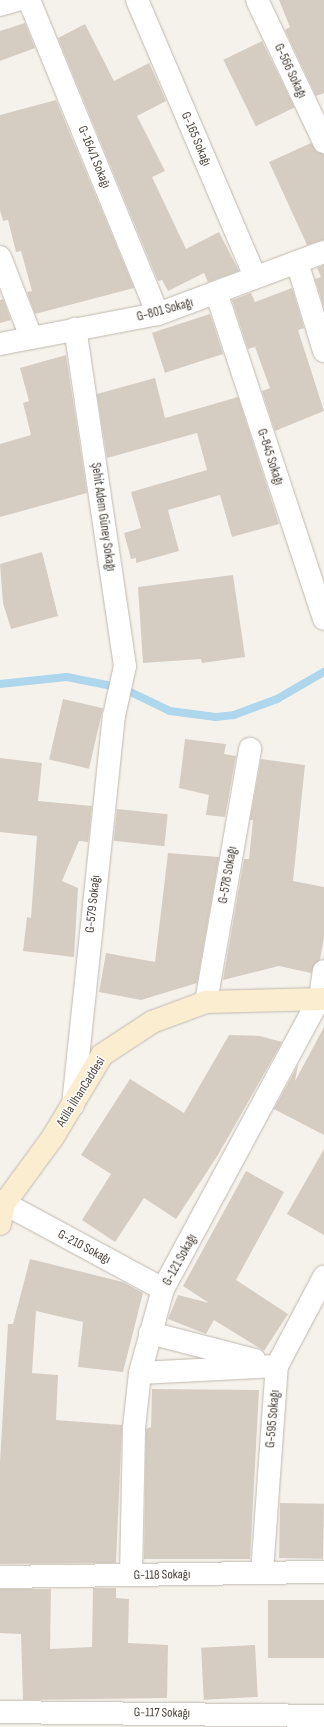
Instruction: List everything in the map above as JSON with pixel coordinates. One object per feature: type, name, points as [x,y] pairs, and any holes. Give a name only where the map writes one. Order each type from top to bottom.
[{"type":"main road","name":"Atilla İlhanCaddesi","points":[[1,1210],[73,1105],[102,1055],[152,1022],[206,1002],[322,999]]},
{"type":"street","points":[[1,0],[0,5],[17,0]]},
{"type":"street","name":"G-164/1 Sokağı","points":[[30,0],[158,314]]},
{"type":"street","name":"G-165 Sokağı","points":[[137,0],[255,277]]},
{"type":"street","name":"G-566 Sokağı","points":[[257,0],[324,142]]},
{"type":"street","name":"G-801 Sokağı","points":[[0,344],[158,314],[217,295],[255,277],[324,252]]},
{"type":"street","points":[[0,257],[31,337]]},
{"type":"street","points":[[297,262],[324,352]]},
{"type":"street","name":"G-845 Sokağı","points":[[217,295],[324,618]]},
{"type":"street","name":"Şehit Adem Güney Sokağı","points":[[74,329],[124,670],[116,704]]},
{"type":"street","name":"G-579 Sokağı","points":[[73,1105],[116,704]]},
{"type":"street","name":"G-578 Sokağı","points":[[206,1002],[250,749]]},
{"type":"street","name":"G-121 Sokağı","points":[[131,1575],[134,1428],[140,1373],[163,1289],[322,999],[324,971]]},
{"type":"street","name":"G-210 Sokağı","points":[[1,1210],[163,1289]]},
{"type":"street","name":"G-595 Sokağı","points":[[262,1573],[277,1366],[324,1277]]},
{"type":"street","points":[[150,1333],[277,1366]]},
{"type":"street","points":[[140,1373],[277,1366]]},
{"type":"street","name":"G-118 Sokağı","points":[[0,1576],[324,1572]]},
{"type":"street","name":"G-117 Sokağı","points":[[0,1712],[254,1721],[324,1716]]},
{"type":"building","points":[[279,0],[324,0],[324,93],[316,96],[285,30],[290,27]]},
{"type":"building","points":[[25,23],[35,48],[0,61],[0,31]]},
{"type":"building","points":[[85,24],[114,81],[149,63],[166,101],[137,116],[165,171],[152,177],[186,249],[219,232],[239,271],[208,282],[204,273],[168,291],[162,280],[158,281],[58,38]]},
{"type":"building","points":[[262,41],[294,108],[256,126],[223,60]]},
{"type":"building","points":[[56,100],[134,288],[35,314],[27,292],[32,291],[21,251],[16,252],[8,220],[3,221],[0,210],[0,115]]},
{"type":"building","points":[[311,143],[317,152],[324,154],[324,240],[307,245],[269,162]]},
{"type":"building","points":[[324,265],[324,308],[315,279],[321,277],[317,268]]},
{"type":"building","points":[[292,288],[304,328],[298,330],[324,411],[275,431],[262,391],[270,388],[255,347],[248,349],[232,300],[251,293],[255,302]]},
{"type":"building","points":[[3,299],[11,320],[0,323],[0,300]]},
{"type":"building","points":[[210,314],[223,354],[165,373],[152,333]]},
{"type":"building","points":[[66,355],[87,493],[0,517],[0,444],[31,435],[23,403],[29,401],[20,368]]},
{"type":"building","points":[[155,378],[165,418],[238,397],[279,524],[232,537],[220,495],[168,510],[179,551],[136,563],[136,558],[131,559],[124,533],[141,528],[131,492],[207,470],[197,433],[107,458],[97,394]]},
{"type":"building","points":[[42,552],[58,616],[11,629],[3,603],[0,564]]},
{"type":"building","points":[[233,575],[245,657],[202,663],[201,659],[143,663],[138,587]]},
{"type":"building","points":[[63,699],[103,708],[89,769],[49,759]]},
{"type":"building","points":[[185,739],[226,744],[224,754],[236,756],[225,817],[206,815],[209,795],[179,788]]},
{"type":"building","points":[[0,758],[42,763],[38,801],[92,806],[88,842],[79,841],[62,881],[78,888],[74,957],[23,951],[27,917],[31,918],[37,836],[0,832]]},
{"type":"building","points":[[261,759],[305,765],[293,881],[324,887],[324,938],[320,959],[311,973],[279,966],[223,980],[244,859],[249,859],[253,820],[250,820]]},
{"type":"building","points":[[117,809],[168,814],[164,846],[114,841]]},
{"type":"building","points":[[168,853],[219,857],[197,983],[141,1000],[99,992],[106,953],[155,962]]},
{"type":"building","points":[[324,1027],[324,1135],[274,1109],[298,1065],[295,1081]]},
{"type":"building","points":[[229,1035],[260,1036],[282,1042],[218,1155],[176,1219],[144,1198],[115,1242],[82,1220],[111,1174],[81,1155],[130,1079],[184,1113]]},
{"type":"building","points":[[324,1149],[324,1235],[287,1214]]},
{"type":"building","points":[[246,1171],[284,1192],[236,1280],[288,1314],[264,1351],[214,1320],[206,1334],[168,1319],[178,1295],[209,1303],[183,1286]]},
{"type":"building","points":[[30,1259],[123,1282],[143,1293],[123,1372],[78,1367],[83,1322],[36,1311],[32,1373],[58,1375],[56,1420],[122,1425],[116,1563],[0,1564],[0,1462],[8,1324],[13,1324]]},
{"type":"building","points":[[152,1389],[259,1390],[250,1559],[144,1559],[146,1429],[151,1427]]},
{"type":"building","points":[[280,1503],[324,1504],[323,1559],[279,1558]]},
{"type":"building","points":[[93,1588],[116,1588],[116,1598],[129,1599],[128,1643],[168,1645],[167,1698],[23,1700],[21,1634],[0,1633],[0,1589],[51,1589],[50,1649],[92,1647]]},
{"type":"building","points":[[268,1600],[324,1600],[324,1658],[268,1658]]},
{"type":"building","points":[[255,1645],[258,1697],[204,1700],[201,1648]]},
{"type":"waterway","points":[[0,684],[67,677],[122,688],[170,711],[216,717],[234,715],[277,699],[324,672]]}]
